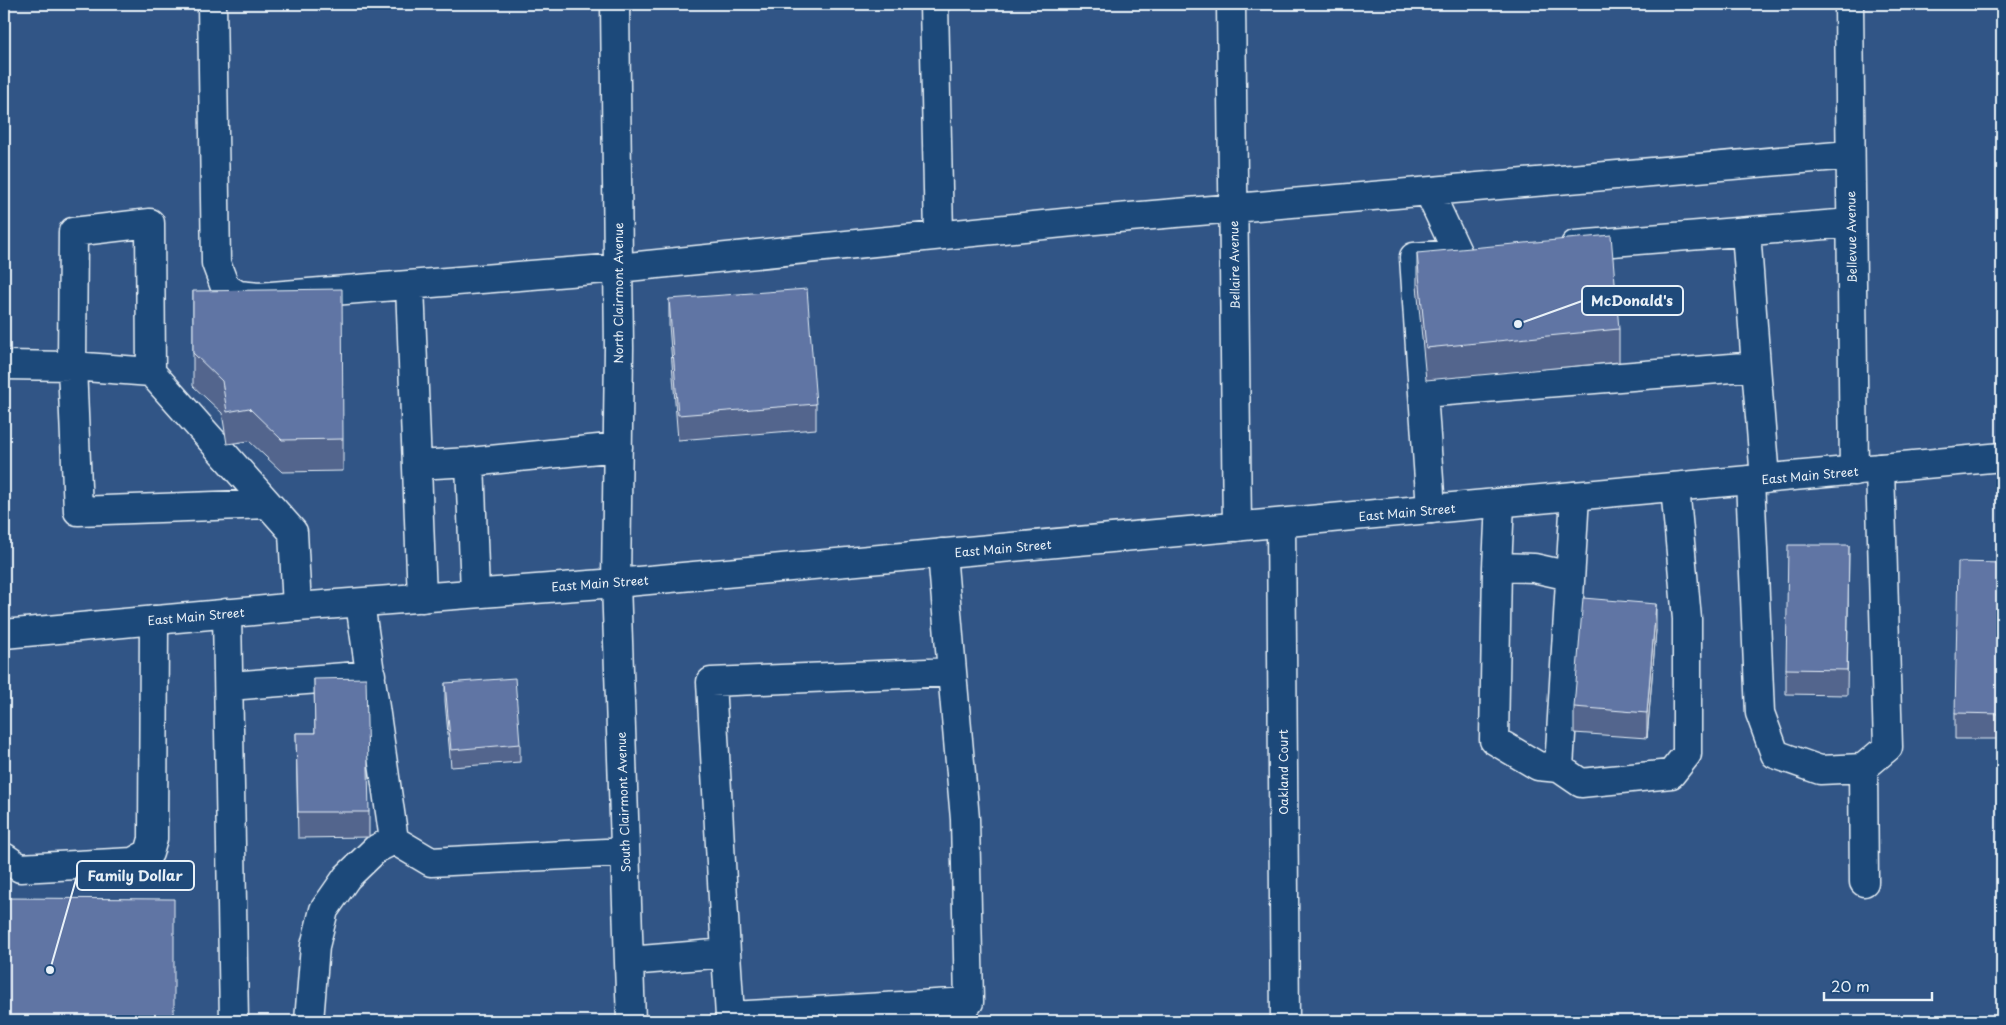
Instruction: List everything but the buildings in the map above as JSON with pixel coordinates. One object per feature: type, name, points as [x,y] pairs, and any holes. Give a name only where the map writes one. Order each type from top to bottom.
[{"type":"street","points":[[212,4],[216,263],[225,287],[238,295],[258,297],[618,268],[1083,221],[1850,155]]},
{"type":"street","name":"North Clairmont Avenue","points":[[615,4],[618,268],[616,583]]},
{"type":"street","points":[[934,4],[939,235]]},
{"type":"street","name":"Bellaire Avenue","points":[[1231,4],[1238,527]]},
{"type":"street","name":"Bellevue Avenue","points":[[1849,4],[1850,223],[1888,747],[1863,768]]},
{"type":"street","points":[[1430,192],[1468,253],[1414,257],[1431,510]]},
{"type":"street","points":[[268,504],[78,511],[72,366],[74,232],[150,223],[151,372],[293,532],[297,607]]},
{"type":"street","points":[[1548,247],[1850,223]]},
{"type":"street","points":[[1746,232],[1756,366],[1760,713],[1775,754],[1820,770],[1863,768],[1864,882]]},
{"type":"street","points":[[410,285],[422,598]]},
{"type":"street","points":[[4,365],[72,366],[151,372]]},
{"type":"street","points":[[1423,393],[1756,366]]},
{"type":"street","points":[[417,465],[470,462],[618,447]]},
{"type":"street","name":"East Main Street","points":[[4,634],[475,592],[616,583],[2002,457]]},
{"type":"street","points":[[470,462],[475,592]]},
{"type":"street","points":[[1500,503],[1494,740],[1538,766],[1559,768],[1581,783],[1671,774],[1687,754],[1687,619],[1675,487]]},
{"type":"street","points":[[1559,768],[1575,496]]},
{"type":"street","name":"Oakland Court","points":[[1281,523],[1285,1021]]},
{"type":"street","points":[[942,554],[965,819],[968,1002],[730,1016],[711,682],[952,672]]},
{"type":"street","points":[[1497,567],[1534,568],[1570,576]]},
{"type":"street","name":"South Clairmont Avenue","points":[[616,583],[631,1021]]},
{"type":"street","points":[[360,603],[394,840]]},
{"type":"street","points":[[228,613],[234,1021]]},
{"type":"street","points":[[4,857],[20,868],[133,862],[149,853],[153,838],[154,620]]},
{"type":"street","points":[[229,686],[371,676]]},
{"type":"street","points":[[394,840],[431,862],[625,852]]},
{"type":"street","points":[[309,1021],[315,946],[324,910],[347,877],[376,849],[394,840]]},
{"type":"street","points":[[629,961],[726,954]]},
{"type":"place","name":"McDonald's","points":[[1518,324]]},
{"type":"place","name":"Family Dollar","points":[[50,970]]}]
